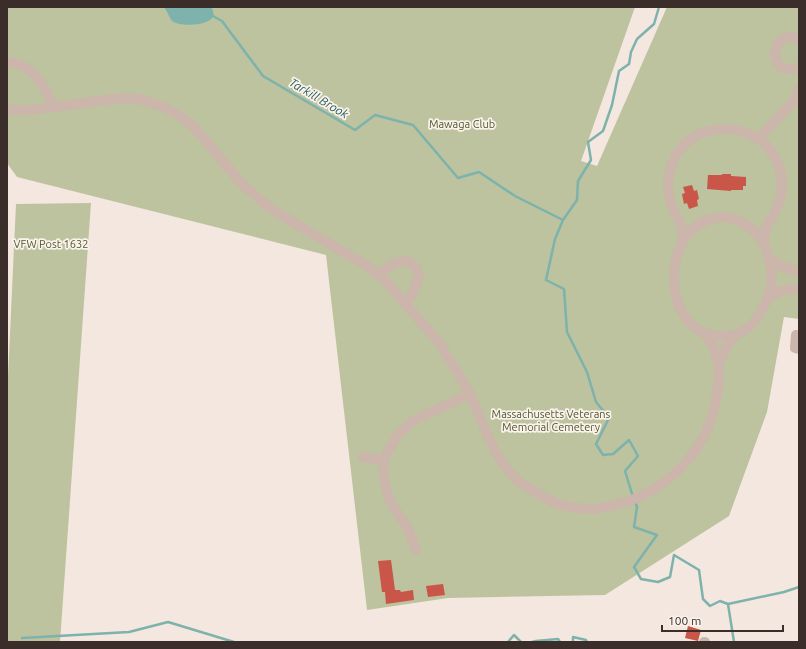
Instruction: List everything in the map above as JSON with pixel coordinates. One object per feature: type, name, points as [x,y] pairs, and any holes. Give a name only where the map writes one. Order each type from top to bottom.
[{"type":"lane","points":[[799,39],[792,37],[782,39],[776,46],[775,53],[778,62],[784,68],[791,69],[799,67]]},
{"type":"lane","points":[[7,62],[30,70],[47,91],[53,107]]},
{"type":"lane","points":[[758,139],[793,102],[799,89]]},
{"type":"lane","points":[[7,108],[11,110],[31,110],[121,98],[139,99],[164,107],[180,116],[194,128],[241,184],[271,209],[367,266],[384,279],[440,344],[470,394],[500,460],[516,479],[539,494],[561,505],[592,510],[619,505],[634,499],[659,486],[675,474],[699,445],[709,424],[715,405],[719,364],[728,344],[732,338],[754,322],[762,310],[770,290],[771,267],[764,246],[757,234],[747,225],[735,219],[721,217],[712,218],[700,223],[690,232],[682,244],[676,260],[674,271],[674,282],[679,304],[686,317],[708,338],[714,348],[719,364]]},
{"type":"lane","points":[[682,244],[682,225],[673,209],[669,193],[669,176],[672,164],[683,147],[695,137],[709,131],[725,128],[748,133],[758,139],[767,147],[779,167],[782,190],[778,206],[765,232],[764,246]]},
{"type":"lane","points":[[768,257],[784,268],[799,271]]},
{"type":"lane","points":[[378,275],[396,262],[407,261],[415,267],[419,276],[414,290],[406,304]]},
{"type":"lane","points":[[767,300],[780,291],[787,289],[799,289]]},
{"type":"lane","points":[[703,332],[721,336],[739,333]]},
{"type":"lane","points":[[796,335],[795,348],[799,349]]},
{"type":"lane","points":[[416,550],[408,529],[393,506],[387,493],[383,460],[399,433],[416,419],[470,394]]},
{"type":"lane","points":[[363,457],[383,460]]},
{"type":"green space","name":"Massachusetts Veterans Memorial Cemetery","points":[[7,7],[635,7],[581,161],[597,166],[667,7],[799,7],[799,319],[784,317],[767,412],[729,516],[605,595],[448,598],[367,610],[326,255],[17,177],[7,163]]},
{"type":"green space","name":"VFW Post 1632","points":[[91,203],[60,642],[7,642],[7,398],[16,204]]},
{"type":"water","points":[[164,7],[211,7],[213,15],[207,22],[201,24],[181,24],[172,21]]},
{"type":"building","points":[[722,174],[746,177],[746,186],[743,186],[743,190],[731,191],[707,189],[708,175]]},
{"type":"building","points":[[692,185],[694,191],[697,190],[699,199],[697,200],[698,206],[689,209],[687,203],[684,204],[682,194],[685,193],[683,187]]},
{"type":"building","points":[[391,560],[395,590],[400,590],[401,592],[413,590],[414,600],[386,604],[385,592],[382,592],[378,561]]},
{"type":"building","points":[[443,584],[445,595],[428,597],[426,586]]},
{"type":"building","points":[[688,626],[701,630],[698,641],[685,638]]},
{"type":"waterway","points":[[633,497],[625,471],[638,456],[629,440],[613,454],[603,455],[596,444],[609,418],[596,402],[587,372],[567,332],[564,289],[546,280],[555,239],[563,220],[577,200],[578,181],[591,160],[588,142],[603,131],[612,105],[619,71],[629,64],[631,52],[637,39],[654,24],[659,7]]},
{"type":"waterway","name":"Tarkill Brook","points":[[211,15],[222,21],[263,76],[355,130],[375,115],[413,125],[458,178],[479,172],[515,196],[563,220]]},
{"type":"waterway","points":[[635,501],[637,507],[634,527],[657,535],[634,567],[641,579],[658,582],[670,577],[674,555],[699,570],[703,599],[710,606],[720,601],[728,604],[784,592],[799,587]]},
{"type":"waterway","points":[[728,604],[734,642]]},
{"type":"waterway","points":[[22,638],[129,632],[168,622],[234,642]]},
{"type":"waterway","points":[[508,642],[514,635],[521,642]]},
{"type":"waterway","points":[[573,642],[573,637],[586,640],[587,642]]},
{"type":"waterway","points":[[532,642],[558,639],[560,642]]},
{"type":"park label","name":"Mawaga Club","points":[[462,124]]}]
